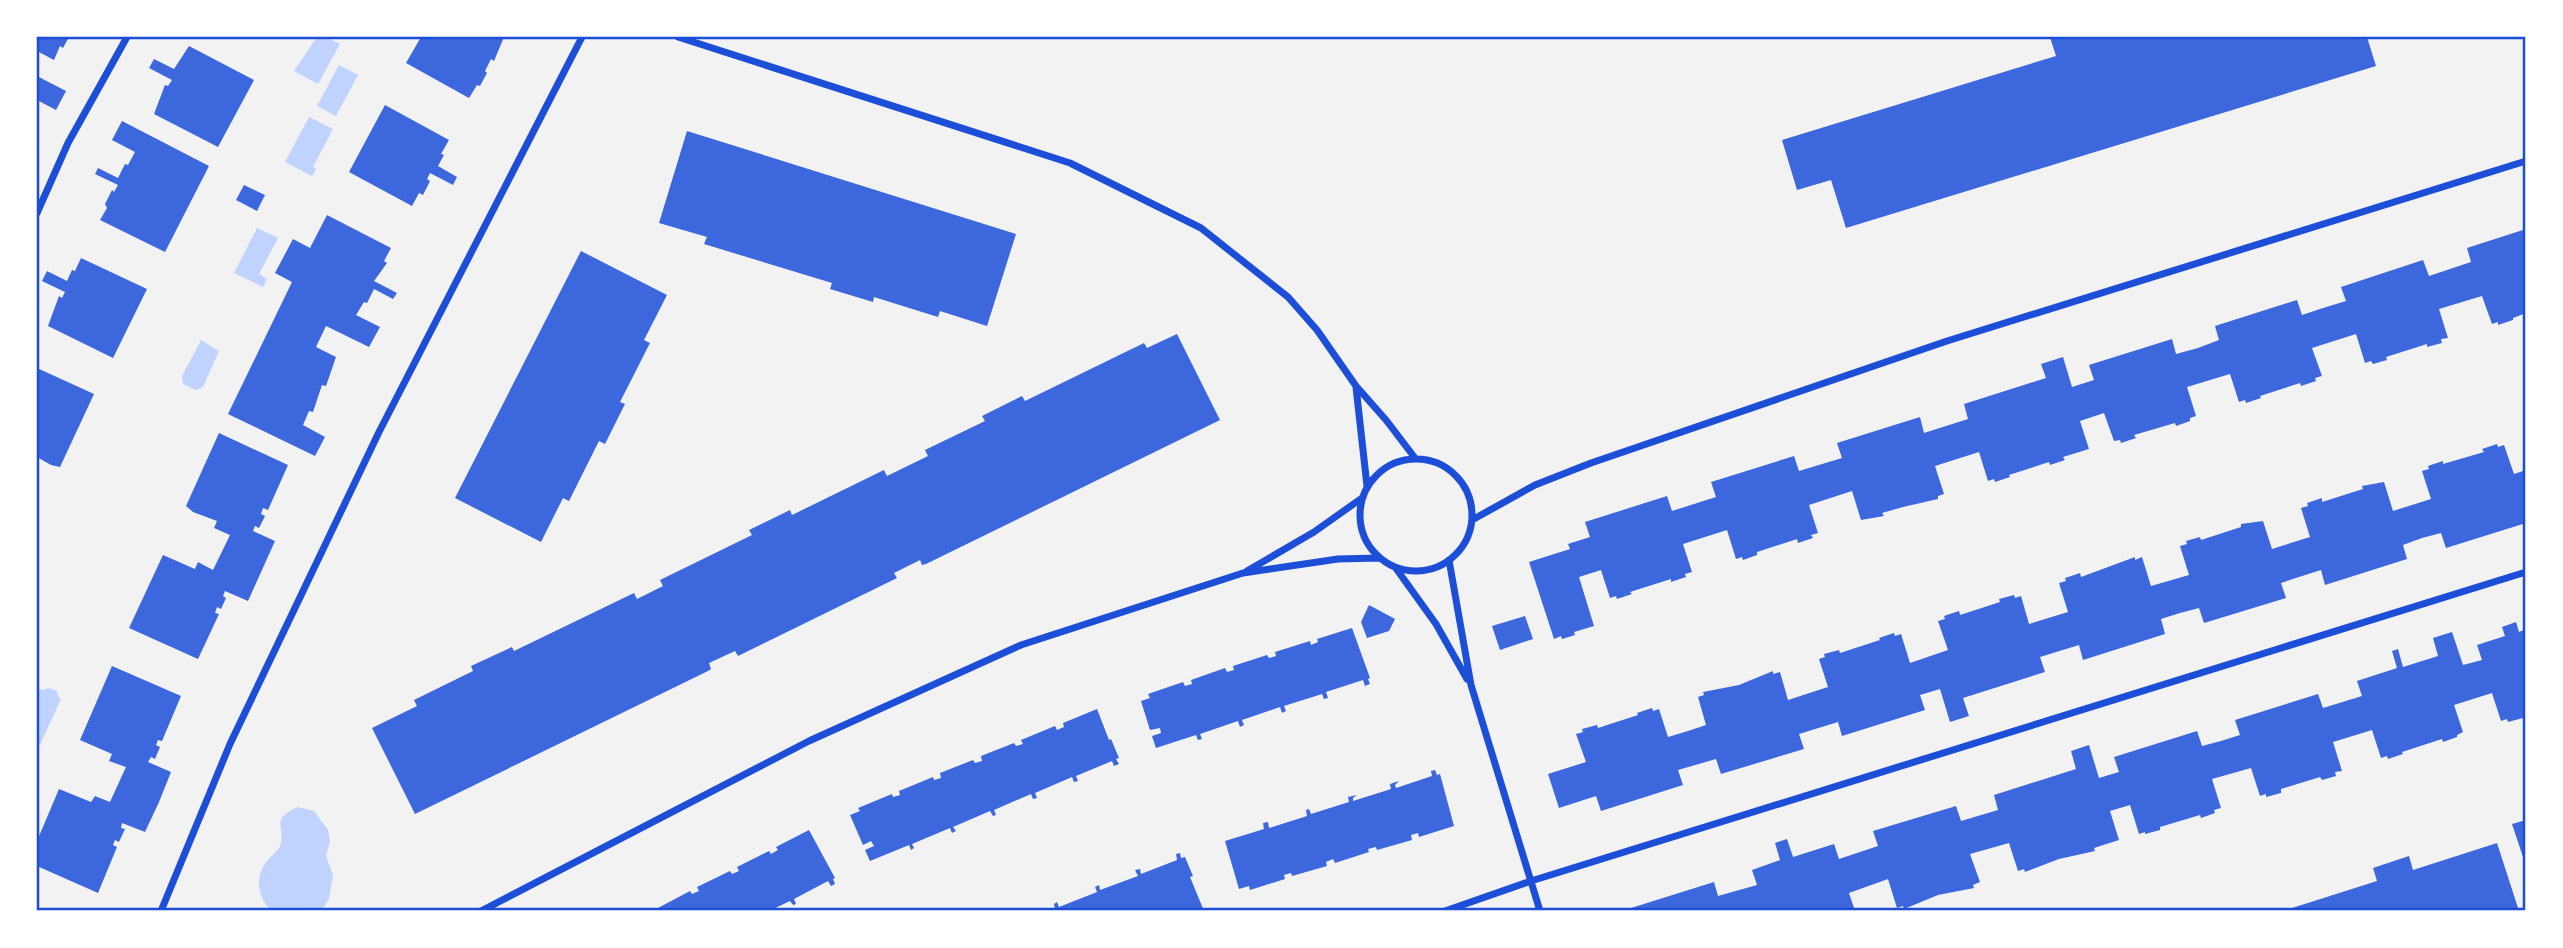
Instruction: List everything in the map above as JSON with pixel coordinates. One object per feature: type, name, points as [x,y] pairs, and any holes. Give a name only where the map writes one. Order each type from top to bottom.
[{"type":"street","points":[[37,213],[68,143],[127,37]]},
{"type":"street","points":[[161,911],[230,744],[379,432],[582,37]]},
{"type":"street","points":[[678,37],[1070,163],[1202,228],[1288,298],[1317,330],[1356,386],[1415,458]]},
{"type":"street","points":[[1472,520],[1535,485],[1591,463],[1947,341],[2526,161]]},
{"type":"street","points":[[1356,386],[1367,487]]},
{"type":"street","points":[[1415,458],[1433,461],[1450,470],[1462,484],[1470,501],[1472,520],[1464,542],[1449,560],[1433,569],[1414,571],[1395,567],[1379,558],[1368,545],[1361,530],[1359,514],[1367,487],[1379,472],[1396,462],[1415,458]]},
{"type":"street","points":[[1243,573],[1314,532],[1362,498]]},
{"type":"street","points":[[481,911],[809,741],[1021,645],[1243,573],[1338,559],[1379,558]]},
{"type":"street","points":[[1449,560],[1471,685],[1540,911]]},
{"type":"street","points":[[1395,567],[1436,624],[1471,685]]},
{"type":"street","points":[[1445,911],[1531,881],[2526,572]]},
{"type":"water","points":[[317,37],[326,37],[340,44],[318,84],[294,71]]},
{"type":"water","points":[[339,65],[358,75],[336,116],[317,106]]},
{"type":"water","points":[[309,117],[333,129],[313,167],[316,169],[312,176],[285,162]]},
{"type":"water","points":[[257,228],[278,238],[259,274],[267,279],[263,287],[234,273]]},
{"type":"water","points":[[201,340],[219,351],[203,387],[196,390],[183,384],[182,376]]},
{"type":"water","points":[[39,689],[57,691],[61,699],[40,745],[37,743],[37,694]]},
{"type":"water","points":[[298,807],[314,811],[328,830],[330,841],[326,856],[333,875],[329,899],[321,911],[272,911],[263,900],[259,888],[260,875],[266,862],[280,846],[281,820]]},
{"type":"building","points":[[37,37],[69,37],[63,48],[60,46],[54,60],[37,51]]},
{"type":"building","points":[[421,37],[504,37],[494,61],[491,59],[485,71],[487,73],[480,86],[477,85],[469,98],[406,63]]},
{"type":"building","points":[[2050,37],[2367,37],[2376,66],[1846,228],[1831,180],[1797,190],[1782,140],[2056,56]]},
{"type":"building","points":[[189,46],[254,80],[218,147],[154,114],[165,85],[168,86],[172,80],[149,68],[154,59],[174,69]]},
{"type":"building","points":[[37,76],[66,91],[56,110],[37,100]]},
{"type":"building","points":[[385,105],[449,140],[438,166],[457,177],[453,185],[430,173],[427,179],[430,181],[423,195],[419,193],[412,206],[349,172]]},
{"type":"building","points":[[122,121],[209,166],[165,252],[100,220],[112,190],[114,192],[118,185],[95,174],[98,168],[118,178],[135,152],[112,140]]},
{"type":"building","points":[[687,131],[1016,234],[987,326],[940,311],[938,317],[874,297],[873,302],[830,289],[832,283],[704,244],[707,237],[659,223]]},
{"type":"building","points":[[244,185],[265,195],[257,211],[236,200]]},
{"type":"building","points":[[327,215],[391,248],[384,261],[387,263],[374,281],[397,293],[393,299],[374,289],[367,303],[364,302],[356,315],[380,327],[369,347],[326,326],[316,347],[336,357],[326,386],[322,385],[313,412],[309,411],[303,425],[325,437],[315,456],[228,414],[292,282],[275,273],[293,239],[310,248]]},
{"type":"building","points":[[2526,229],[2526,313],[2513,320],[2498,325],[2498,322],[2492,324],[2482,296],[2439,309],[2448,338],[2441,339],[2442,343],[2427,347],[2427,344],[2386,357],[2387,360],[2365,363],[2356,334],[2312,348],[2322,376],[2301,386],[2300,383],[2246,403],[2245,400],[2239,402],[2230,374],[2187,387],[2196,416],[2176,426],[2175,423],[2134,435],[2136,438],[2121,443],[2120,440],[2114,441],[2104,413],[2080,421],[2089,449],[2063,457],[2065,460],[2050,465],[2049,462],[1995,482],[1994,479],[1988,481],[1979,452],[1935,466],[1944,494],[1938,496],[1938,499],[1882,513],[1884,516],[1861,520],[1852,491],[1809,505],[1818,533],[1811,535],[1813,538],[1798,543],[1797,539],[1757,552],[1757,555],[1743,560],[1742,557],[1736,559],[1727,530],[1683,544],[1692,572],[1685,574],[1686,577],[1630,592],[1632,594],[1617,599],[1616,596],[1610,598],[1601,570],[1579,577],[1594,626],[1574,632],[1575,635],[1554,639],[1529,562],[1570,549],[1568,544],[1590,537],[1585,522],[1667,496],[1672,511],[1716,497],[1711,482],[1794,456],[1799,471],[1842,458],[1837,443],[1920,417],[1924,433],[1968,419],[1964,404],[2046,378],[2041,364],[2063,357],[2072,387],[2094,380],[2089,365],[2172,339],[2176,354],[2198,348],[2219,340],[2215,326],[2297,300],[2302,315],[2346,301],[2341,287],[2423,260],[2429,276],[2471,262],[2467,248]]},
{"type":"building","points":[[581,251],[667,295],[644,340],[650,343],[620,402],[625,404],[605,444],[599,441],[569,501],[563,498],[541,542],[455,498]]},
{"type":"building","points":[[81,258],[147,289],[113,358],[48,326],[59,296],[62,298],[65,292],[42,281],[47,271],[67,281]]},
{"type":"building","points":[[1177,334],[1220,420],[926,564],[922,565],[920,560],[894,573],[897,578],[738,656],[735,651],[709,663],[711,669],[708,671],[415,814],[372,728],[417,706],[414,700],[473,671],[471,666],[512,647],[514,651],[634,593],[637,599],[663,586],[660,580],[752,535],[749,530],[790,510],[792,515],[884,470],[887,476],[928,456],[925,450],[985,421],[982,416],[1022,396],[1025,401],[1144,343],[1147,348]]},
{"type":"building","points":[[37,368],[94,394],[60,467],[37,457]]},
{"type":"building","points":[[219,433],[288,465],[268,510],[263,508],[261,514],[265,516],[259,528],[255,526],[253,531],[275,541],[248,601],[225,591],[223,596],[226,598],[221,609],[217,607],[215,613],[219,614],[198,659],[129,628],[163,555],[195,569],[198,562],[213,570],[230,535],[214,528],[217,521],[193,512],[186,506]]},
{"type":"building","points":[[2497,444],[2498,447],[2504,445],[2514,474],[2526,470],[2526,506],[2523,507],[2526,523],[2446,548],[2441,533],[2422,538],[2403,545],[2407,559],[2325,585],[2321,570],[2281,583],[2286,598],[2204,623],[2199,608],[2180,613],[2161,619],[2165,634],[2083,660],[2079,645],[2040,657],[2045,672],[1963,698],[1969,716],[1950,722],[1940,689],[1920,695],[1925,710],[1842,736],[1838,722],[1799,734],[1804,749],[1721,774],[1716,759],[1678,770],[1683,785],[1601,811],[1596,796],[1559,808],[1548,774],[1586,762],[1576,734],[1583,732],[1582,729],[1597,725],[1598,728],[1652,708],[1653,711],[1659,709],[1668,737],[1688,731],[1706,725],[1698,697],[1704,695],[1703,692],[1739,685],[1773,671],[1773,674],[1780,672],[1788,700],[1828,687],[1819,659],[1825,657],[1824,654],[1839,650],[1840,653],[1894,633],[1895,636],[1901,634],[1910,663],[1948,650],[1938,621],[1945,619],[1944,616],[1959,611],[1960,615],[2014,595],[2015,598],[2021,596],[2029,624],[2068,612],[2059,583],[2066,581],[2065,578],[2080,573],[2081,577],[2135,557],[2135,560],[2142,557],[2151,586],[2189,575],[2180,546],[2187,544],[2186,541],[2200,537],[2201,540],[2241,527],[2241,524],[2263,521],[2272,549],[2310,537],[2301,508],[2308,506],[2307,503],[2322,498],[2322,502],[2363,489],[2362,486],[2384,482],[2393,511],[2431,499],[2422,471],[2429,469],[2428,466],[2484,452],[2482,449]]},
{"type":"building","points":[[1369,605],[1395,619],[1389,631],[1367,638],[1361,622]]},
{"type":"building","points":[[1525,616],[1533,639],[1500,650],[1492,626]]},
{"type":"building","points":[[2516,622],[2519,632],[2526,629],[2526,714],[2523,718],[2501,721],[2492,693],[2454,705],[2463,732],[2457,737],[2443,742],[2442,739],[2388,759],[2387,756],[2381,758],[2372,730],[2333,742],[2342,771],[2335,772],[2336,776],[2322,780],[2320,777],[2281,789],[2281,793],[2260,796],[2251,768],[2212,779],[2221,808],[2214,810],[2215,813],[2139,834],[2130,805],[2110,811],[2119,840],[2094,848],[2095,851],[2059,859],[2025,872],[2024,869],[2018,871],[2009,843],[1970,854],[1980,882],[1973,885],[1974,888],[1938,895],[1904,909],[1903,906],[1897,908],[1888,879],[1849,893],[1855,911],[1632,911],[1631,908],[1714,882],[1718,896],[1757,885],[1752,870],[1780,860],[1775,843],[1787,839],[1793,857],[1834,844],[1839,859],[1878,846],[1873,831],[1956,806],[1961,821],[1998,810],[1994,795],[2076,769],[2071,751],[2089,745],[2099,778],[2119,772],[2114,757],[2197,731],[2202,746],[2240,735],[2235,720],[2318,694],[2323,708],[2362,696],[2357,681],[2397,668],[2392,651],[2398,649],[2403,667],[2438,656],[2433,638],[2452,632],[2463,665],[2482,660],[2477,645],[2505,636],[2502,627]]},
{"type":"building","points":[[1352,628],[1370,684],[1365,686],[1363,680],[1326,692],[1328,698],[1324,699],[1322,694],[1284,706],[1286,711],[1282,713],[1280,707],[1242,720],[1244,725],[1240,727],[1238,721],[1200,734],[1202,739],[1198,740],[1196,735],[1156,748],[1152,736],[1161,733],[1160,728],[1150,730],[1141,701],[1150,698],[1148,694],[1183,682],[1185,686],[1192,684],[1191,680],[1225,668],[1227,672],[1234,670],[1233,666],[1267,655],[1269,658],[1276,656],[1275,652],[1310,641],[1311,645],[1318,642],[1317,639]]},
{"type":"building","points":[[112,666],[181,696],[162,741],[158,740],[156,745],[160,747],[155,759],[151,757],[148,762],[171,772],[159,802],[145,832],[122,823],[121,828],[125,829],[119,842],[115,840],[113,845],[117,847],[98,893],[37,866],[37,841],[59,789],[91,802],[95,796],[110,802],[126,767],[109,761],[112,754],[80,740]]},
{"type":"building","points":[[1097,709],[1119,758],[1116,759],[1119,764],[1114,766],[1112,761],[1076,776],[1078,781],[1074,782],[1072,777],[1035,793],[1037,798],[1033,799],[1031,794],[994,810],[996,815],[993,816],[990,811],[953,827],[956,831],[952,833],[950,828],[912,844],[914,848],[911,850],[909,845],[870,861],[865,850],[874,846],[871,841],[863,845],[850,815],[860,811],[858,808],[892,794],[893,797],[900,795],[899,791],[933,777],[934,780],[941,778],[940,773],[973,760],[975,763],[982,761],[981,756],[1014,743],[1016,746],[1023,744],[1021,740],[1055,726],[1057,730],[1064,727],[1063,723]]},
{"type":"building","points":[[1435,770],[1437,775],[1440,774],[1454,826],[1419,837],[1418,833],[1411,835],[1412,840],[1377,850],[1376,847],[1368,849],[1369,852],[1335,863],[1333,859],[1326,862],[1327,866],[1292,876],[1291,873],[1284,875],[1285,879],[1250,890],[1249,886],[1239,889],[1225,841],[1264,829],[1263,823],[1268,822],[1269,828],[1307,816],[1306,810],[1309,809],[1311,814],[1349,802],[1348,797],[1357,795],[1353,801],[1391,789],[1390,784],[1399,781],[1395,785],[1396,788],[1432,776],[1431,771]]},
{"type":"building","points":[[2526,820],[2526,866],[2512,824]]},
{"type":"building","points":[[809,830],[835,878],[835,884],[831,886],[828,881],[794,899],[796,904],[793,905],[790,901],[769,911],[660,911],[658,908],[690,891],[692,894],[699,891],[697,887],[730,871],[732,874],[739,871],[737,867],[769,851],[771,854],[778,850],[776,847]]},
{"type":"building","points":[[2497,843],[2519,911],[2293,911],[2292,908],[2377,881],[2373,868],[2409,856],[2413,870]]},
{"type":"building","points":[[1180,853],[1181,858],[1185,857],[1193,876],[1190,877],[1204,911],[1049,911],[1055,909],[1054,904],[1057,902],[1059,907],[1097,892],[1095,887],[1099,885],[1100,890],[1138,876],[1135,870],[1140,869],[1141,874],[1177,860],[1176,854]]}]
